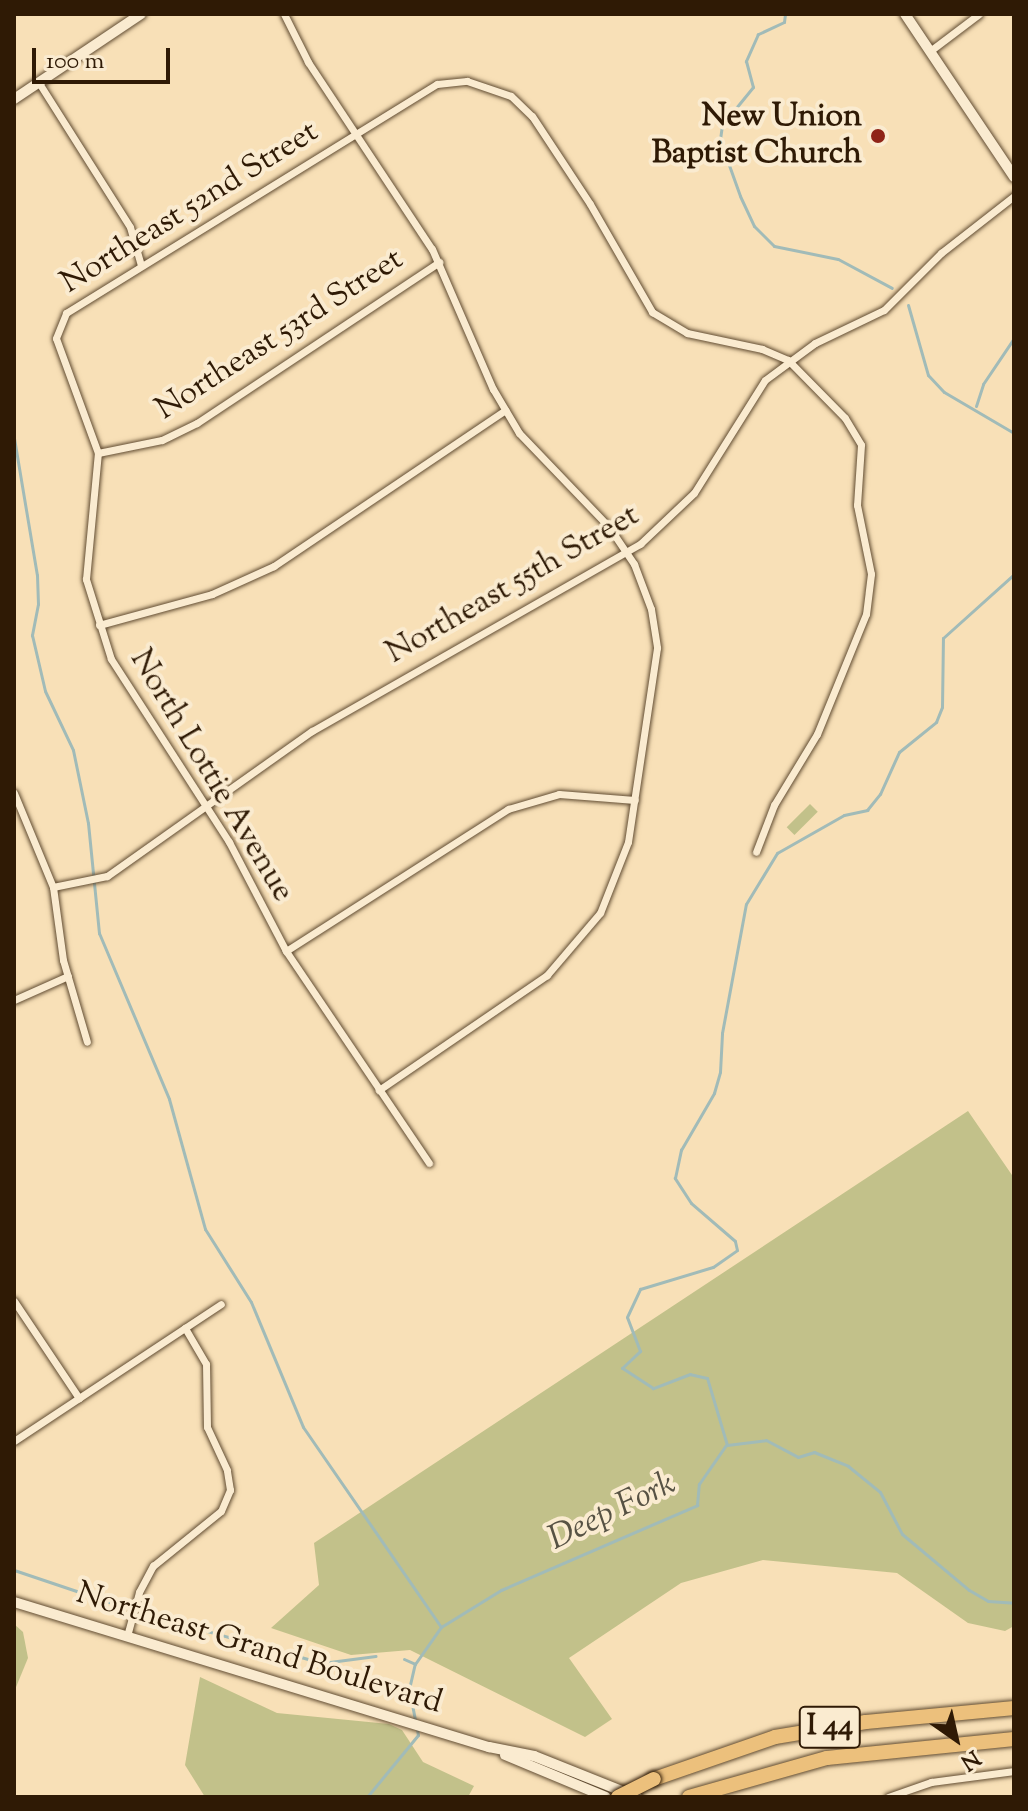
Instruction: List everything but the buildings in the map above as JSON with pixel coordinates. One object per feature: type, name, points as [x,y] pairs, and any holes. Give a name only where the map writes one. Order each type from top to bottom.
[{"type":"highway","name":"I 44","points":[[618,1797],[654,1779],[775,1737],[866,1722],[1014,1708]]},
{"type":"highway","name":"I 44","points":[[689,1797],[827,1758],[1014,1739]]},
{"type":"street","points":[[14,99],[141,14]]},
{"type":"street","points":[[284,14],[308,62],[439,262],[505,410],[533,451],[627,552],[646,591],[657,648],[635,800],[617,880],[600,913],[570,953],[547,975],[379,1090]]},
{"type":"street","points":[[905,14],[1014,177]]},
{"type":"street","points":[[930,51],[979,14]]},
{"type":"street","name":"Northeast 52nd Street","points":[[56,331],[66,313],[356,132],[437,84],[467,81],[497,88],[532,116],[652,312],[687,333],[762,349],[788,360]]},
{"type":"street","points":[[39,83],[130,227],[141,265]]},
{"type":"street","name":"Northeast 55th Street","points":[[53,887],[98,882],[337,716],[627,552],[685,505],[752,394],[788,360],[884,310],[941,253],[1014,196]]},
{"type":"street","name":"Northeast 53rd Street","points":[[98,453],[162,440],[197,423],[439,262]]},
{"type":"street","name":"North Lottie Avenue","points":[[56,331],[98,453],[86,579],[118,674],[206,805],[286,951],[429,1163]]},
{"type":"street","points":[[756,852],[774,805],[817,734],[862,625],[871,588],[857,505],[861,445],[845,418],[788,360]]},
{"type":"street","points":[[99,625],[212,594],[264,571],[505,410]]},
{"type":"street","points":[[14,793],[53,887],[68,976],[87,1042]]},
{"type":"street","points":[[286,951],[476,828],[525,802],[579,793],[635,800]]},
{"type":"street","points":[[14,1000],[68,976]]},
{"type":"street","points":[[14,1301],[79,1398]]},
{"type":"street","points":[[14,1441],[221,1304]]},
{"type":"street","points":[[127,1636],[139,1592],[153,1566],[216,1517],[230,1490],[227,1470],[207,1427],[206,1364],[185,1328]]},
{"type":"street","name":"Northeast Grand Boulevard","points":[[14,1602],[489,1747],[580,1771],[637,1797]]},
{"type":"street","name":"Northeast Grand Boulevard","points":[[489,1747],[606,1797]]},
{"type":"street","points":[[888,1797],[943,1779],[1014,1771]]},
{"type":"shaded area","points":[[810,804],[818,812],[794,835],[787,827]]},
{"type":"shaded area","points":[[968,1111],[1014,1178],[1014,1626],[1005,1631],[968,1623],[897,1573],[763,1560],[681,1583],[569,1658],[612,1719],[585,1737],[410,1650],[351,1655],[271,1628],[319,1585],[314,1543]]},
{"type":"shaded area","points":[[14,1624],[23,1632],[28,1658],[14,1692]]},
{"type":"shaded area","points":[[200,1677],[277,1713],[389,1724],[402,1730],[423,1762],[474,1786],[468,1797],[205,1797],[185,1765]]},
{"type":"waterway","points":[[785,14],[784,22],[758,34],[746,61],[753,87],[722,125],[720,140],[740,196],[754,226],[774,246],[838,259],[892,288]]},
{"type":"waterway","points":[[908,305],[928,375],[944,392],[1014,433]]},
{"type":"waterway","points":[[976,406],[983,384],[1014,338]]},
{"type":"waterway","points":[[14,438],[37,575],[38,604],[32,635],[45,691],[73,750],[88,823],[99,933],[169,1099],[205,1229],[251,1302],[303,1427],[441,1627]]},
{"type":"waterway","points":[[727,1445],[707,1378],[690,1374],[653,1388],[622,1368],[640,1351],[627,1317],[640,1289],[713,1267],[737,1250],[735,1241],[691,1203],[675,1178],[681,1150],[714,1093],[720,1072],[722,1033],[746,904],[777,853],[844,815],[867,810],[880,794],[899,752],[936,722],[942,707],[943,638],[1014,574]]},
{"type":"waterway","name":"Deep Fork","points":[[727,1445],[766,1440],[798,1457],[814,1452],[848,1466],[880,1492],[902,1534],[969,1590],[988,1601],[1014,1603]]},
{"type":"waterway","name":"Deep Fork","points":[[367,1797],[418,1735],[409,1689],[415,1664],[441,1627],[501,1590],[697,1505],[699,1484],[726,1445]]},
{"type":"waterway","points":[[14,1570],[124,1607]]},
{"type":"waterway","points":[[142,1613],[322,1663],[376,1656]]},
{"type":"waterway","points":[[404,1659],[415,1664]]},
{"type":"place","name":"New Union Baptist Church","points":[[878,136]]}]
